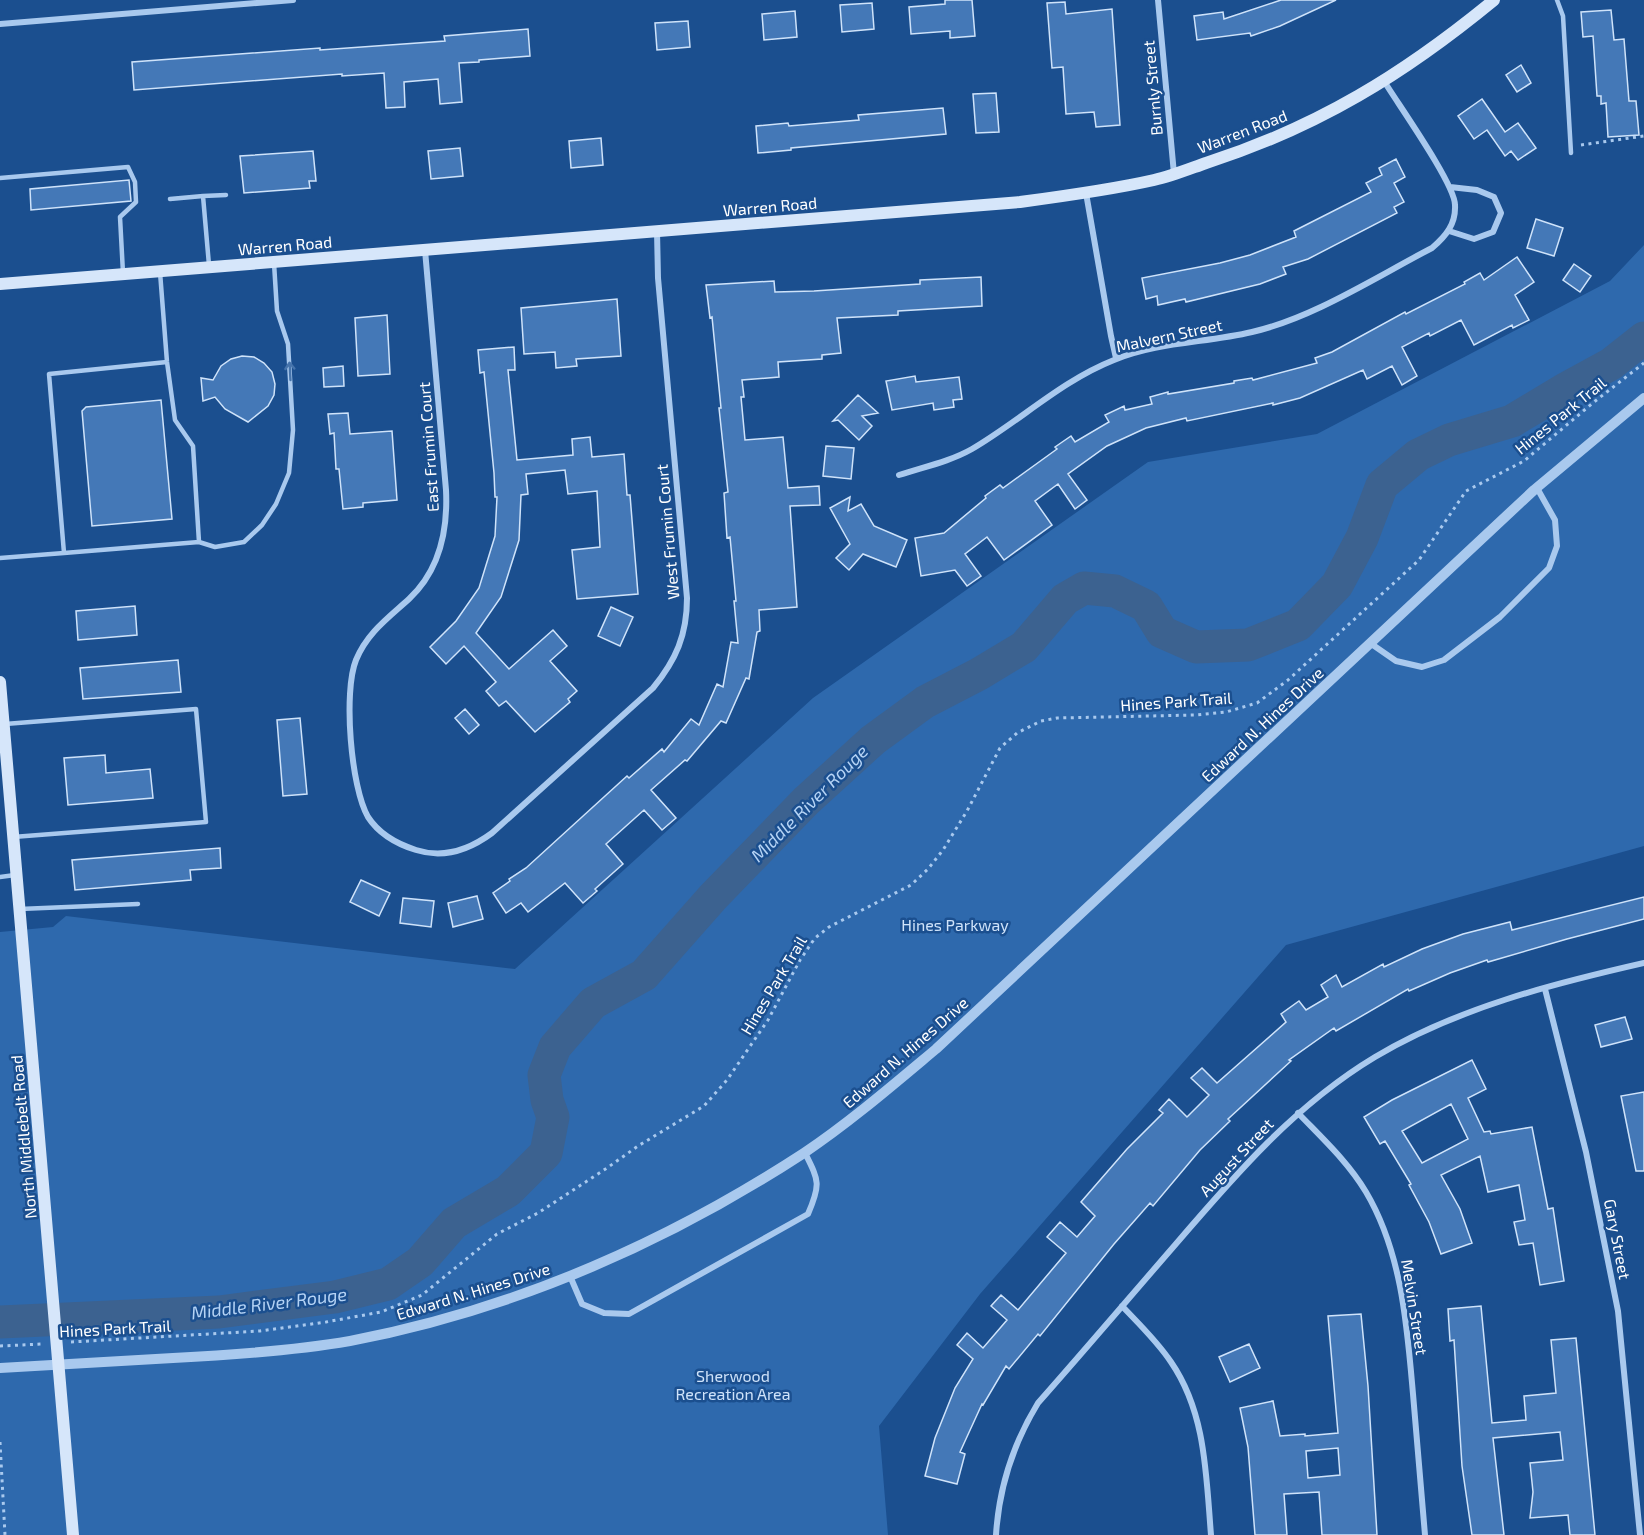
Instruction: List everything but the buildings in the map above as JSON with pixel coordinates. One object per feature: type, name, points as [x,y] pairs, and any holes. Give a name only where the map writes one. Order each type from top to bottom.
[{"type":"main road","name":"Warren Road","points":[[0,284],[1020,202],[1086,193],[1174,174],[1284,134],[1384,81],[1448,38],[1494,0]]},
{"type":"main road","name":"North Middlebelt Road","points":[[0,682],[74,1535]]},
{"type":"street","points":[[0,24],[293,0]]},
{"type":"street","name":"Burnly Street","points":[[1158,0],[1174,174]]},
{"type":"street","points":[[1384,81],[1450,187],[1456,204],[1453,223],[1449,231],[1474,239],[1493,232],[1501,213],[1494,196],[1478,190],[1450,187]]},
{"type":"street","points":[[1086,193],[1116,358]]},
{"type":"street","name":"West Frumin Court","points":[[554,778],[653,688],[673,661],[684,630],[687,598],[658,278],[657,231]]},
{"type":"street","name":"Malvern Street","points":[[899,475],[958,456],[973,448],[1043,400],[1096,367],[1116,358],[1161,347],[1251,332],[1289,321],[1432,248],[1449,231]]},
{"type":"street","name":"East Frumin Court","points":[[425,250],[446,490],[446,530],[442,546],[428,576],[411,597],[370,635],[356,661],[350,688],[350,715],[360,801],[369,818],[391,839],[405,847],[444,854],[457,852],[478,843],[554,778]]},
{"type":"street","name":"Edward N. Hines Drive","points":[[0,1368],[215,1356],[348,1341],[446,1318],[528,1292],[638,1246],[710,1210],[804,1152],[873,1102],[936,1049],[1537,488],[1644,398]]},
{"type":"street","points":[[1370,644],[1396,661],[1422,667],[1444,660],[1500,616],[1549,568],[1557,546],[1555,520],[1537,488]]},
{"type":"street","name":"August Street","points":[[996,1535],[997,1509],[1005,1474],[1017,1441],[1038,1403],[1238,1172],[1298,1113],[1349,1074],[1415,1036],[1474,1011],[1545,989],[1644,963]]},
{"type":"street","name":"Gary Street","points":[[1545,989],[1586,1152],[1618,1311],[1640,1535]]},
{"type":"street","name":"Melvin Street","points":[[1298,1113],[1343,1158],[1355,1175],[1378,1216],[1392,1254],[1407,1330],[1425,1535]]},
{"type":"street","points":[[570,1276],[582,1304],[604,1313],[629,1314],[808,1214],[817,1195],[818,1178],[804,1152]]},
{"type":"street","points":[[1122,1306],[1157,1343],[1172,1364],[1191,1400],[1200,1428],[1204,1453],[1211,1535]]},
{"type":"lane","points":[[1557,0],[1563,16],[1571,153]]},
{"type":"lane","points":[[0,178],[128,167],[135,182],[136,202],[120,217],[124,274]]},
{"type":"lane","points":[[170,199],[226,195]]},
{"type":"lane","points":[[203,196],[210,267]]},
{"type":"lane","points":[[0,558],[199,542],[215,547],[244,542],[262,525],[276,504],[290,473],[293,430],[288,344],[277,311],[274,262]]},
{"type":"lane","points":[[160,272],[167,362],[175,420],[193,446],[199,542]]},
{"type":"lane","points":[[64,553],[49,374],[167,362]]},
{"type":"lane","points":[[4,724],[196,709],[206,822],[13,837]]},
{"type":"lane","points":[[0,877],[17,875]]},
{"type":"lane","points":[[20,909],[138,904]]},
{"type":"path","points":[[1570,147],[1644,136]]},
{"type":"path","name":"Hines Park Trail","points":[[66,1343],[282,1328],[381,1312],[422,1295],[497,1234],[538,1213],[638,1146],[704,1106],[727,1080],[768,1020],[800,960],[815,938],[829,927],[910,885],[928,869],[944,850],[1000,748],[1017,733],[1041,721],[1057,718],[1196,715],[1226,712],[1257,703],[1288,680],[1419,560],[1466,491],[1524,461],[1644,363]]},
{"type":"path","name":"Hines Park Trail","points":[[0,1346],[45,1344]]},
{"type":"path","points":[[0,1442],[5,1535]]},
{"type":"green space","name":"Hines Parkway","points":[[1644,245],[1644,846],[1286,945],[980,1294],[879,1426],[888,1535],[0,1535],[0,932],[53,927],[66,916],[515,969],[813,698],[1148,462],[1317,434],[1610,281]]},
{"type":"waterway","name":"Middle River Rouge","points":[[0,1322],[219,1312],[335,1297],[388,1284],[420,1262],[454,1223],[508,1191],[546,1153],[553,1117],[547,1100],[544,1075],[555,1047],[593,1003],[644,975],[713,897],[806,801],[873,740],[925,702],[1024,647],[1065,599],[1084,588],[1115,591],[1146,606],[1162,632],[1196,647],[1248,645],[1298,625],[1337,585],[1362,538],[1382,485],[1418,455],[1449,440],[1512,421],[1611,364],[1644,338]]},
{"type":"park label","name":"Sherwood Recreation Area","points":[[733,1384]]}]
